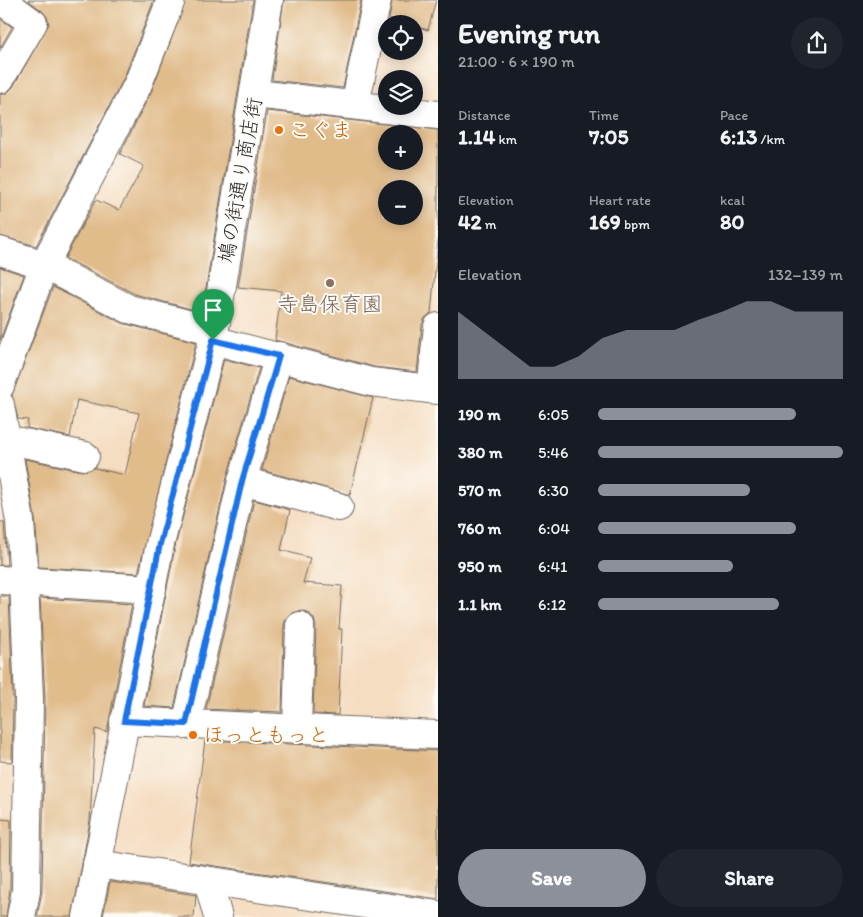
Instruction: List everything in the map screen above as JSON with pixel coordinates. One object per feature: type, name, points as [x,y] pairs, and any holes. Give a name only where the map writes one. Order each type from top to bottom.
[{"type":"street","points":[[0,79],[33,23],[1,0]]},
{"type":"street","points":[[0,386],[44,265],[138,84],[171,0]]},
{"type":"street","name":"鳩の街通り商店街","points":[[87,917],[160,544],[214,336],[269,0]]},
{"type":"street","points":[[354,105],[377,0]]},
{"type":"street","points":[[255,94],[438,115]]},
{"type":"street","points":[[0,251],[44,265],[129,309],[279,356],[371,382],[434,390],[438,326]]},
{"type":"street","points":[[186,724],[242,481],[279,356]]},
{"type":"street","points":[[0,405],[20,521],[12,580],[29,699],[26,891],[21,917]]},
{"type":"street","points":[[6,439],[86,456]]},
{"type":"street","points":[[242,481],[339,507]]},
{"type":"street","points":[[12,580],[152,589]]},
{"type":"street","points":[[297,729],[300,626]]},
{"type":"street","points":[[124,721],[438,735]]},
{"type":"street","points":[[97,864],[438,915]]},
{"type":"street","points":[[208,881],[218,917]]},
{"type":"building","points":[[28,0],[154,0],[124,78],[36,246],[0,236],[0,95],[7,93],[13,87],[49,24],[47,17],[42,11]]},
{"type":"building","points":[[186,0],[253,0],[202,312],[135,294],[65,258],[96,200],[119,210],[144,166],[120,154],[152,90]]},
{"type":"building","points":[[284,0],[361,0],[343,88],[272,80]]},
{"type":"building","points":[[392,0],[436,0],[428,30],[423,28],[423,15],[390,15]]},
{"type":"building","points":[[0,19],[12,27],[0,48]]},
{"type":"building","points":[[267,111],[393,125],[378,125],[378,170],[423,170],[423,128],[438,130],[438,240],[431,313],[425,318],[422,325],[417,372],[374,367],[275,340],[281,291],[238,287]]},
{"type":"building","points":[[0,267],[24,275],[0,340]]},
{"type":"building","points":[[53,287],[122,323],[196,342],[138,573],[39,567],[35,518],[25,459],[82,471],[94,468],[125,475],[139,413],[77,400],[70,437],[27,428],[28,420],[18,419],[12,395]]},
{"type":"building","points":[[224,359],[259,368],[227,477],[174,708],[144,706],[175,547]]},
{"type":"building","points":[[289,376],[373,398],[350,495],[262,470]]},
{"type":"building","points":[[254,500],[290,510],[281,550],[310,558],[303,583],[342,586],[339,629],[342,629],[338,715],[313,714],[316,626],[314,619],[309,613],[301,610],[292,613],[286,618],[284,625],[282,712],[206,709]]},
{"type":"building","points":[[0,522],[4,522],[7,565],[0,565]]},
{"type":"building","points":[[0,596],[9,596],[13,699],[12,762],[0,761]]},
{"type":"building","points":[[40,598],[132,604],[107,732],[95,729],[90,821],[72,917],[37,917],[42,891],[45,699]]},
{"type":"building","points":[[205,740],[438,751],[438,899],[189,862]]},
{"type":"building","points":[[0,819],[11,820],[10,889],[6,917],[0,917]]},
{"type":"building","points":[[110,882],[196,895],[194,917],[103,917]]},
{"type":"place","name":"こぐま","points":[[279,130]]},
{"type":"place","name":"寺島保育園","points":[[330,283]]},
{"type":"place","name":"ほっともっと","points":[[193,735]]},
{"type":"route","points":[[213,340],[279,356],[242,481],[186,724],[124,721],[160,544],[213,340]]}]
